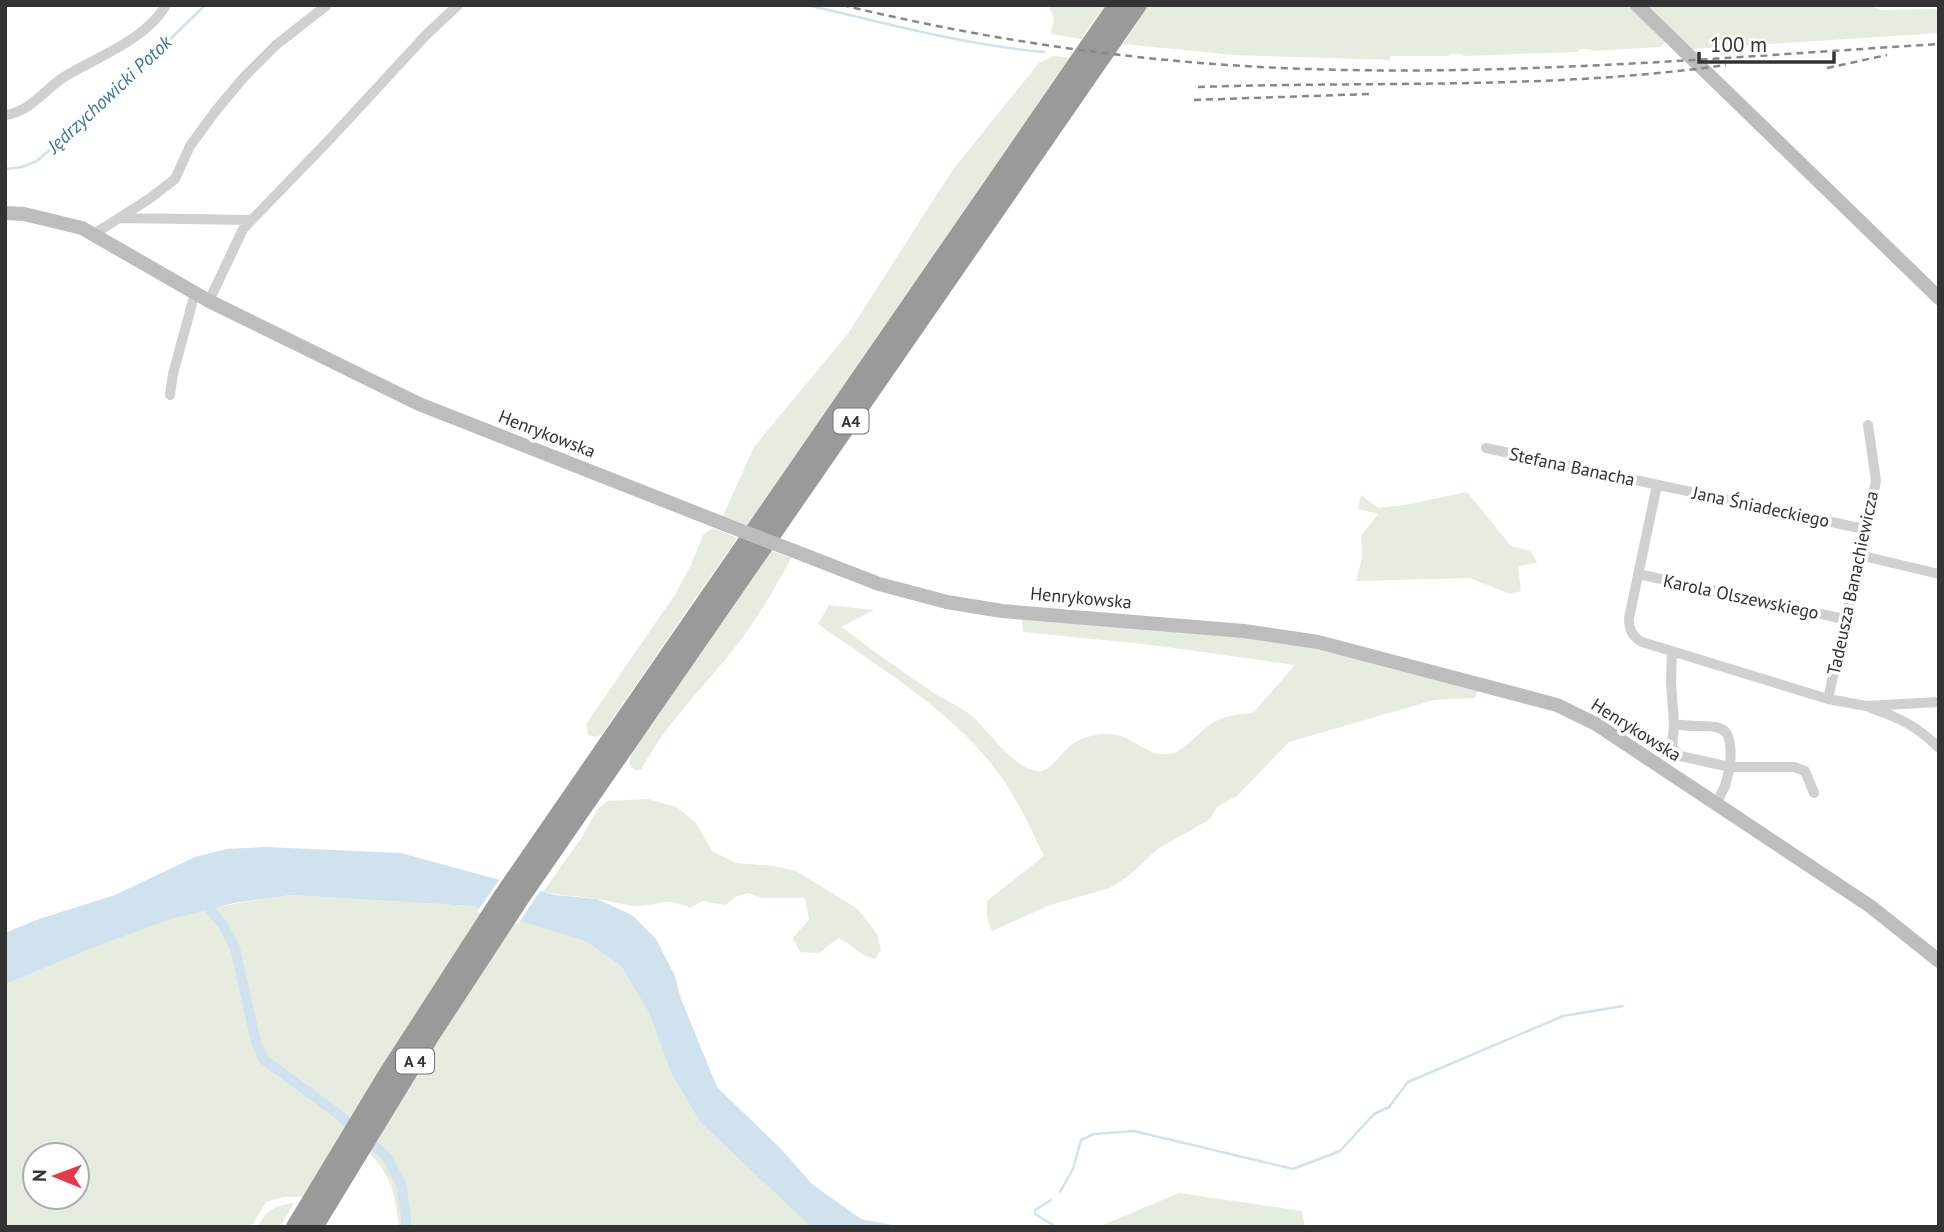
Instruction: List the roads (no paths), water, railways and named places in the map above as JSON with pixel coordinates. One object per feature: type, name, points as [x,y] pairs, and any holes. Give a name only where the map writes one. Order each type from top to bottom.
[{"type":"highway","name":"A4","points":[[512,897],[1117,5]]},
{"type":"highway","name":"A4","points":[[555,832],[1138,5]]},
{"type":"highway","name":"A 4","points":[[295,1227],[395,1061],[512,897]]},
{"type":"highway","name":"A 4","points":[[314,1227],[512,897]]},
{"type":"main road","points":[[1637,5],[1939,298]]},
{"type":"main road","name":"Henrykowska","points":[[5,213],[47,220],[94,233],[209,301],[419,404],[879,584],[947,602],[1002,611],[1244,631],[1318,642],[1557,705],[1595,724],[1870,906],[1939,961]]},
{"type":"street","points":[[5,115],[16,114],[63,78],[119,49],[161,14],[166,5]]},
{"type":"street","points":[[94,233],[176,178],[191,146],[244,77],[276,45],[327,5]]},
{"type":"street","points":[[209,301],[243,229],[426,34],[458,5]]},
{"type":"street","points":[[119,218],[252,220]]},
{"type":"street","points":[[170,395],[195,293]]},
{"type":"street","name":"Tadeusza Banachiewicza","points":[[1828,699],[1876,481],[1868,425]]},
{"type":"street","name":"Stefana Banacha","points":[[1486,448],[1657,485]]},
{"type":"street","points":[[1657,485],[1629,618],[1631,632],[1642,642],[1828,699],[1866,706],[1912,725],[1939,748]]},
{"type":"street","name":"Jana Śniadeckiego","points":[[1657,485],[1864,529]]},
{"type":"street","points":[[1859,555],[1939,573]]},
{"type":"street","name":"Karola Olszewskiego","points":[[1638,574],[1844,619]]},
{"type":"street","points":[[1672,651],[1671,683],[1675,724],[1671,743],[1675,752],[1696,761],[1730,767],[1794,767],[1805,771],[1814,793]]},
{"type":"street","points":[[1866,706],[1939,702]]},
{"type":"street","points":[[1675,724],[1721,727],[1728,732],[1732,748],[1730,767],[1726,786],[1716,804]]},
{"type":"water","points":[[266,847],[401,853],[555,895],[597,899],[632,915],[656,939],[675,976],[681,999],[717,1087],[782,1150],[812,1184],[861,1219],[903,1227],[812,1227],[700,1122],[671,1073],[649,1013],[621,966],[585,941],[472,906],[291,895],[234,903],[171,919],[5,984],[5,933],[39,919],[115,895],[195,857],[226,849]]},
{"type":"waterway","name":"Jędrzychowicki Potok","points":[[5,169],[22,167],[37,161],[123,86],[205,5]]},
{"type":"waterway","points":[[807,5],[954,39],[1044,52]]},
{"type":"waterway","points":[[202,900],[223,925],[235,948],[256,1042],[263,1059],[337,1113],[387,1157],[401,1184],[406,1227]]},
{"type":"waterway","points":[[1060,1192],[1073,1169],[1081,1140],[1094,1134],[1134,1131],[1293,1169],[1340,1151],[1374,1114],[1389,1107],[1408,1082],[1563,1016],[1623,1006]]},
{"type":"waterway","points":[[1051,1200],[1035,1210],[1035,1214],[1056,1227]]},
{"type":"railway","points":[[842,5],[957,30],[1074,49],[1190,62],[1308,69],[1545,68],[1939,44]]},
{"type":"railway","points":[[1827,68],[1887,55]]},
{"type":"railway","points":[[1198,87],[1528,81],[1660,73],[1726,65]]},
{"type":"railway","points":[[1194,100],[1369,94]]}]
